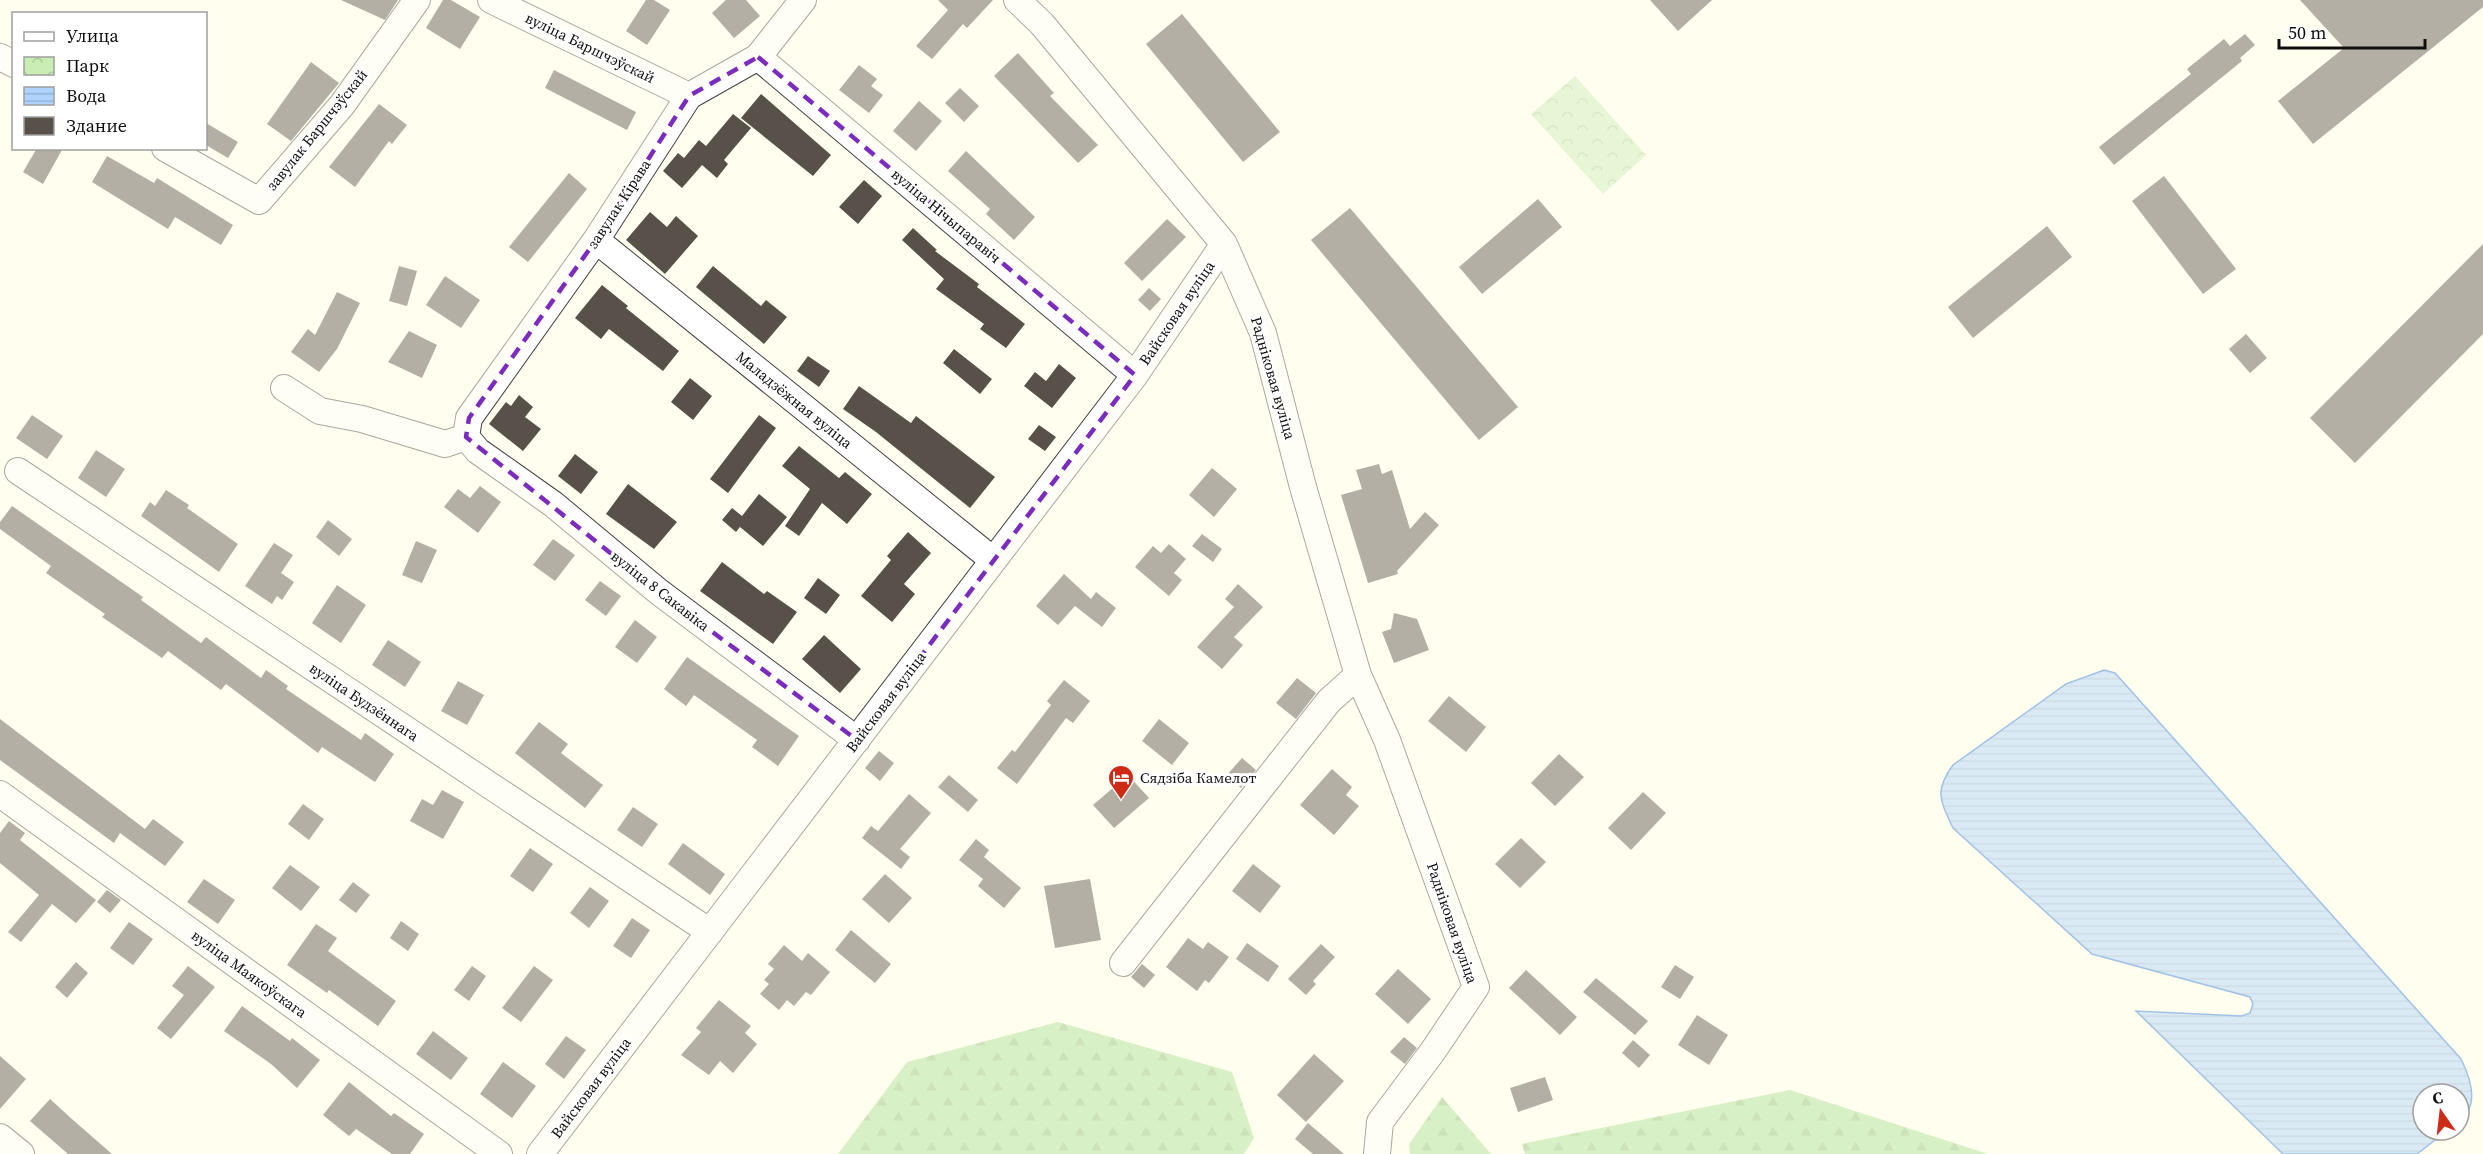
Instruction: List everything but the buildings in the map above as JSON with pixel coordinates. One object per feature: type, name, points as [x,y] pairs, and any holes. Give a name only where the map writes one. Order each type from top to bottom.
[{"type":"street","name":"завулак Баршчэўскай","points":[[169,150],[259,201],[342,105],[417,0]]},
{"type":"street","name":"вуліца Баршчэўскай","points":[[491,0],[689,96]]},
{"type":"street","name":"завулак Кірава","points":[[466,437],[469,418],[596,240],[689,96],[758,57],[803,0]]},
{"type":"street","name":"Радніковая вуліца","points":[[1017,0],[1044,12],[1224,244],[1263,333],[1303,488],[1358,675],[1387,740],[1476,987],[1433,1051],[1380,1122],[1377,1154]]},
{"type":"street","name":"вуліца Нічыпаравіч","points":[[758,57],[1135,375]]},
{"type":"street","name":"Маладзёжная вуліца","points":[[596,240],[993,560]]},
{"type":"street","name":"Вайсковая вуліца","points":[[540,1154],[1135,375],[1224,244]]},
{"type":"street","points":[[284,388],[320,411],[362,419],[446,444],[466,437]]},
{"type":"street","name":"вуліца 8 Сакавіка","points":[[466,437],[478,451],[553,504],[659,592],[857,740]]},
{"type":"street","name":"вуліца Будзённага","points":[[18,471],[710,932]]},
{"type":"street","points":[[1123,963],[1329,701],[1358,675]]},
{"type":"street","name":"вуліца Маякоўскага","points":[[0,794],[499,1154]]},
{"type":"street","points":[[0,1137],[21,1154]]},
{"type":"highlighted area","points":[[758,57],[1135,375],[857,740],[659,592],[466,437],[469,418],[596,240],[689,96]]},
{"type":"green space","points":[[1575,76],[1646,155],[1603,194],[1531,114]]},
{"type":"green space","points":[[1058,1022],[1232,1072],[1254,1138],[1244,1154],[838,1154],[907,1062]]},
{"type":"green space","points":[[1790,1090],[1988,1154],[1525,1154],[1522,1144]]},
{"type":"green space","points":[[1442,1097],[1491,1154],[1410,1154],[1409,1144]]},
{"type":"water","points":[[2104,670],[2115,673],[2461,1059],[2470,1082],[2411,1082],[2411,1142],[2432,1142],[2417,1154],[2283,1154],[2136,1011],[2242,1016],[2250,1013],[2253,1004],[2250,997],[2092,954],[1953,828],[1942,803],[1941,789],[1953,765],[2066,684]]},
{"type":"place","name":"Сядзіба Камелот","points":[[1121,801]]}]
